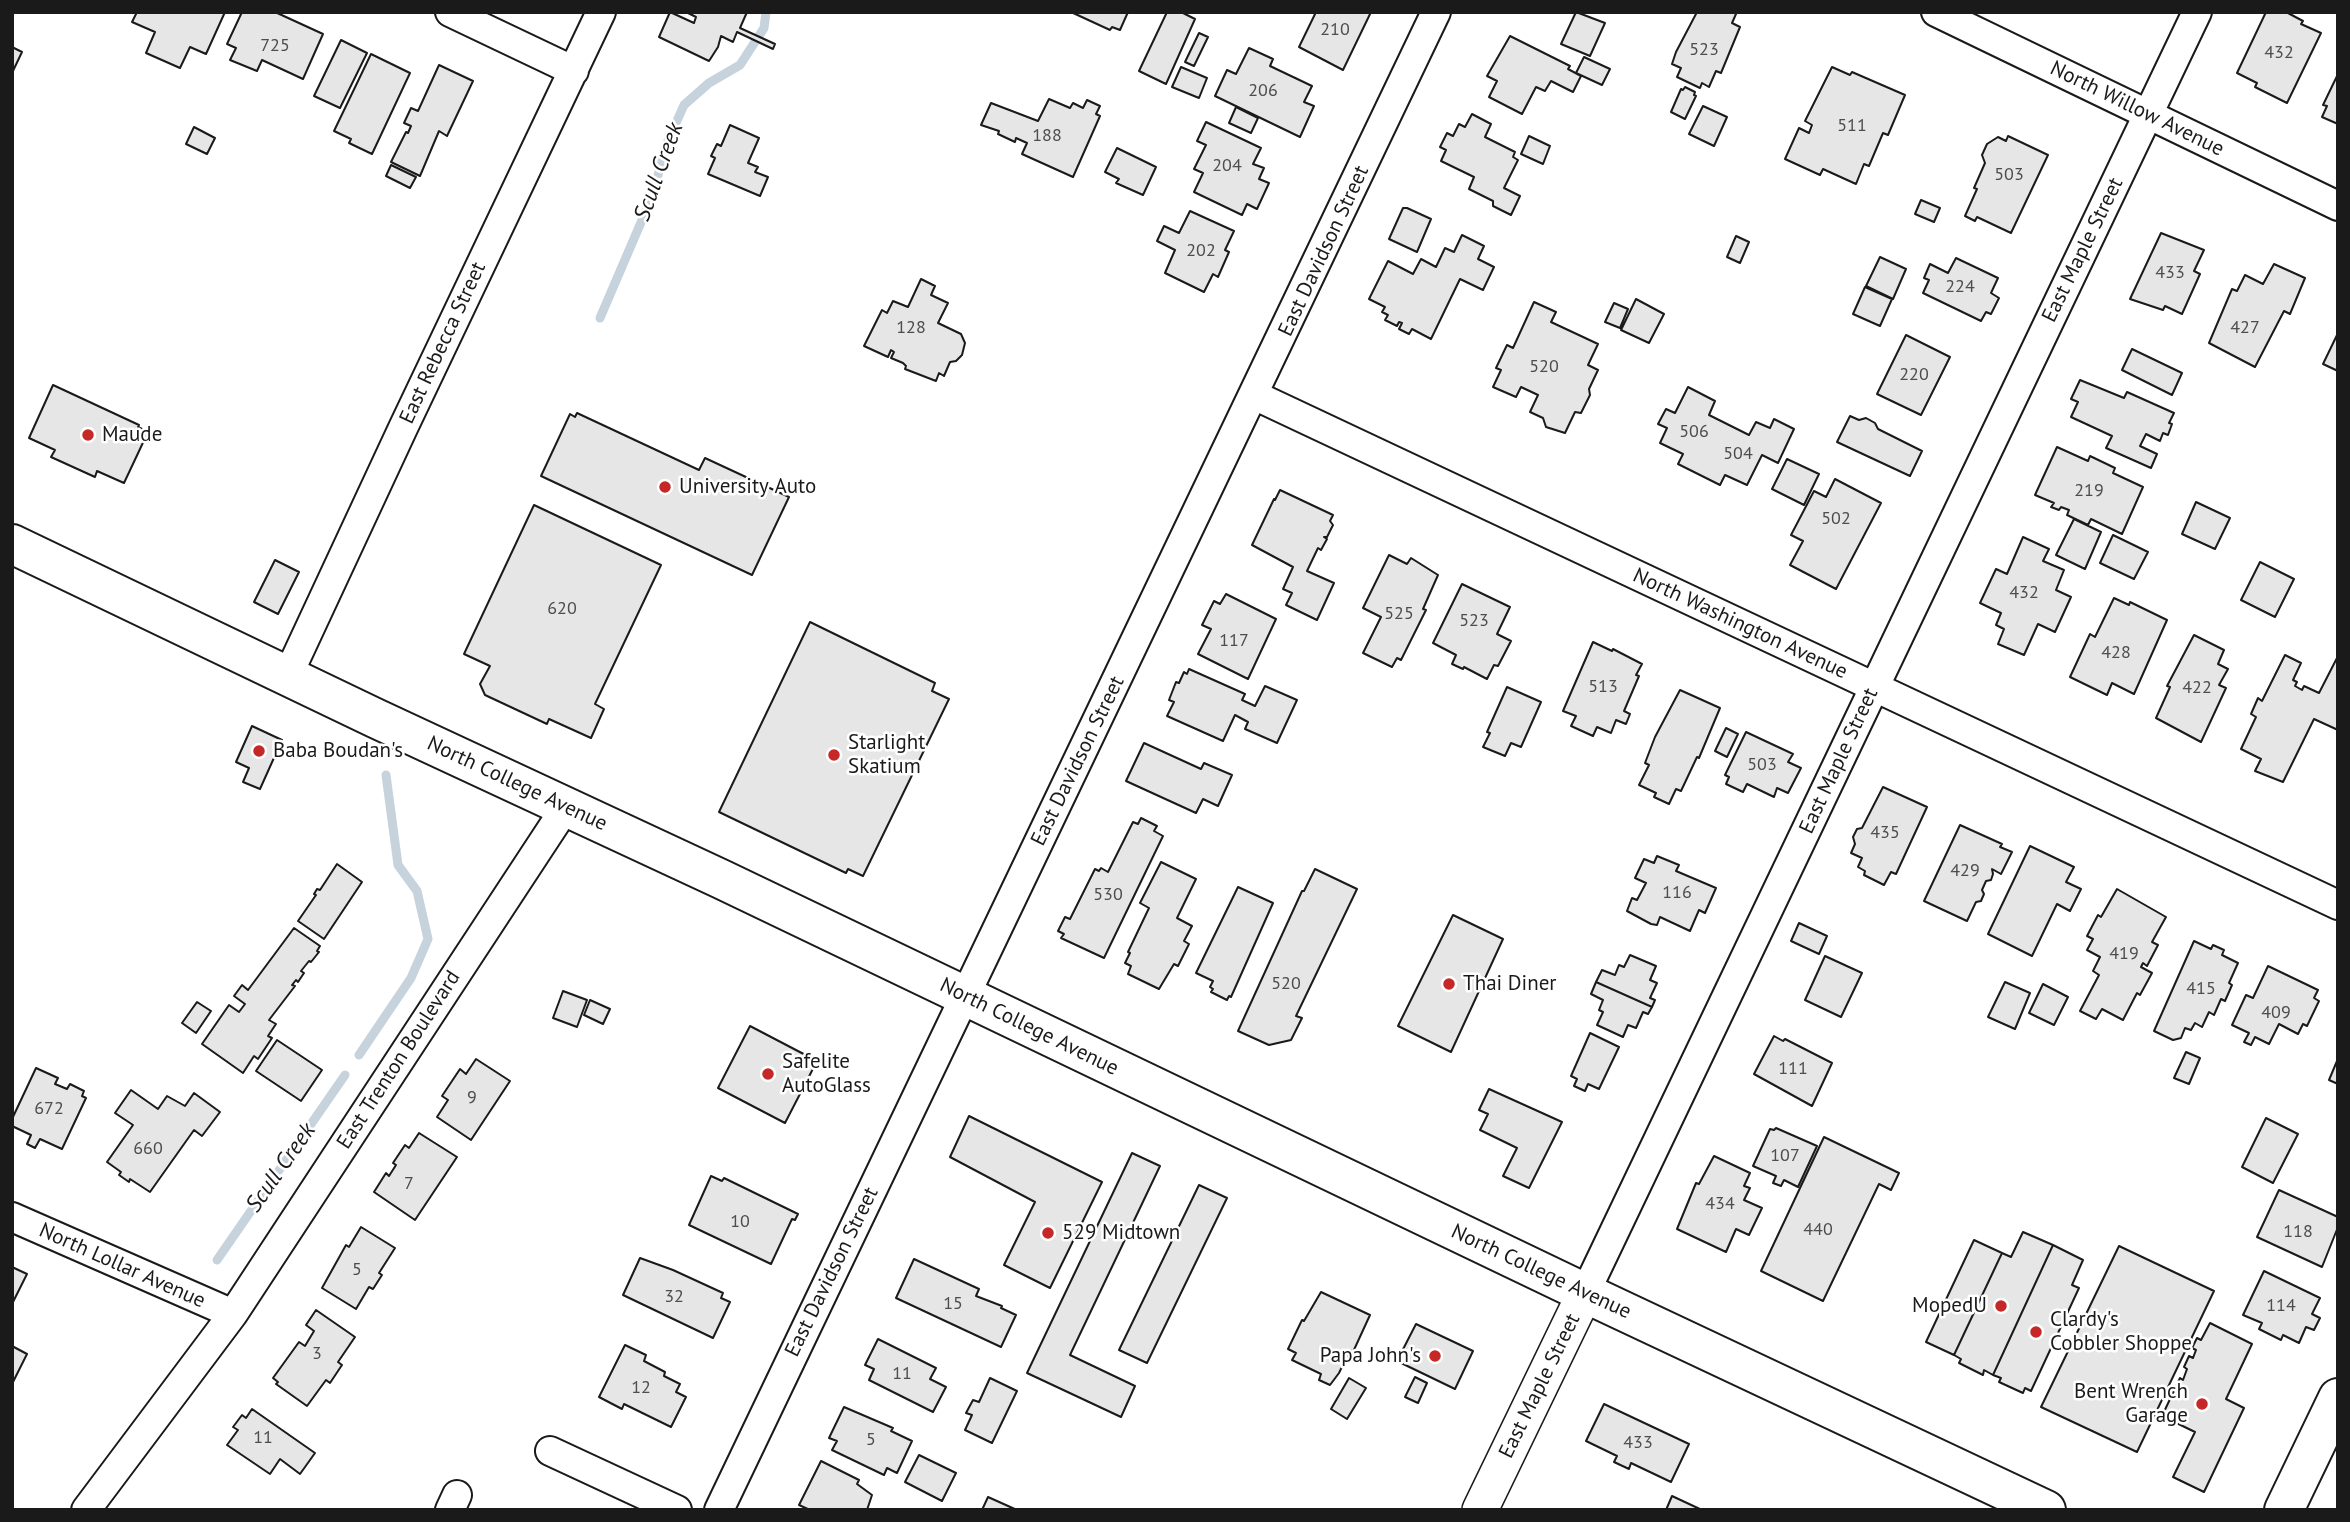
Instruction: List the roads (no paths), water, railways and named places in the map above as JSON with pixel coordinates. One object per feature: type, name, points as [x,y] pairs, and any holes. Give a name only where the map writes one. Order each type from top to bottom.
[{"type":"main road","name":"North College Avenue","points":[[12,544],[2046,1510]]},
{"type":"main road","points":[[2284,1510],[2338,1398]]},
{"type":"street","points":[[450,12],[573,71]]},
{"type":"street","name":"East Rebecca Street","points":[[288,676],[601,12]]},
{"type":"street","name":"East Davidson Street","points":[[719,1510],[964,996],[1256,396],[1436,12]]},
{"type":"street","name":"North Willow Avenue","points":[[1936,12],[2338,206]]},
{"type":"street","name":"East Maple Street","points":[[1480,1510],[2197,12]]},
{"type":"street","name":"North Washington Avenue","points":[[1256,396],[2338,905]]},
{"type":"street","name":"East Trenton Boulevard","points":[[86,1510],[233,1314],[566,807]]},
{"type":"street","name":"North Lollar Avenue","points":[[12,1217],[233,1314]]},
{"type":"street","points":[[550,1451],[677,1510]]},
{"type":"waterway","name":"Scull Creek","points":[[600,318],[651,199],[668,141],[684,105],[709,83],[740,65],[764,28],[766,12]]},
{"type":"waterway","name":"Scull Creek","points":[[359,1055],[411,978],[428,939],[417,891],[398,865],[386,775]]},
{"type":"waterway","name":"Scull Creek","points":[[217,1260],[345,1075]]},
{"type":"place","name":"Maude","points":[[88,435]]},
{"type":"place","name":"University Auto","points":[[665,487]]},
{"type":"place","name":"Baba Boudan's","points":[[259,751]]},
{"type":"place","name":"Starlight Skatium","points":[[834,755]]},
{"type":"place","name":"Thai Diner","points":[[1449,984]]},
{"type":"place","name":"Safelite AutoGlass","points":[[768,1074]]},
{"type":"place","name":"529 Midtown","points":[[1048,1233]]},
{"type":"place","name":"MopedU","points":[[2001,1306]]},
{"type":"place","name":"Clardy's Cobbler Shoppe","points":[[2036,1332]]},
{"type":"place","name":"Papa John's","points":[[1435,1356]]},
{"type":"place","name":"Bent Wrench Garage","points":[[2202,1404]]}]
